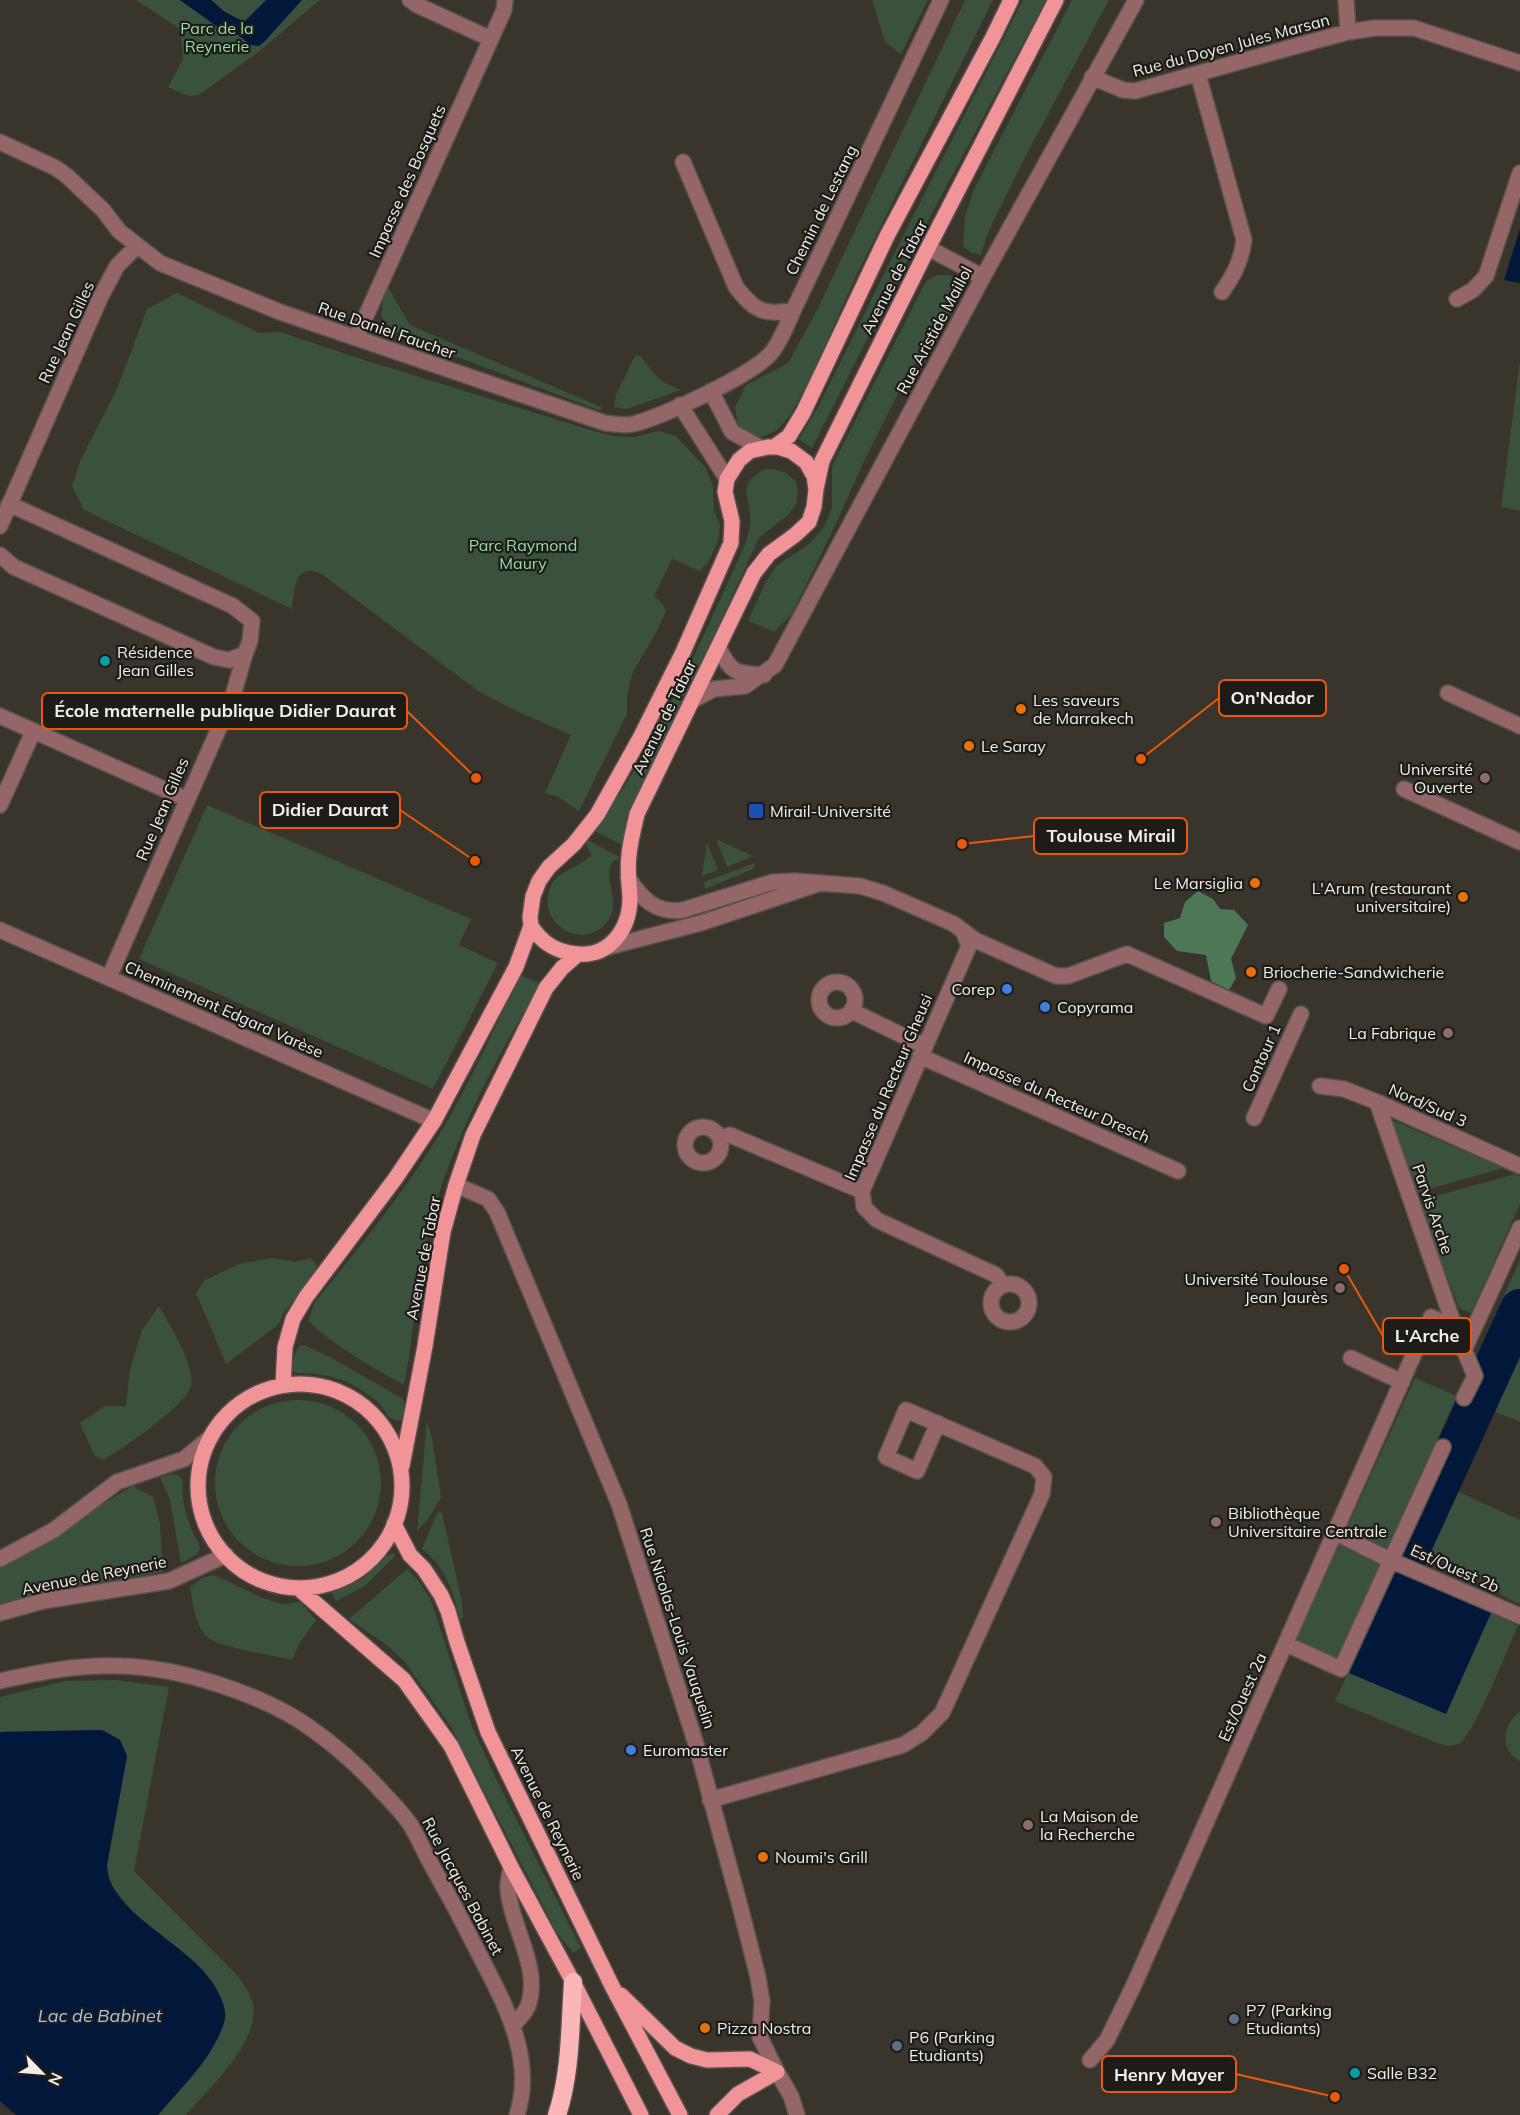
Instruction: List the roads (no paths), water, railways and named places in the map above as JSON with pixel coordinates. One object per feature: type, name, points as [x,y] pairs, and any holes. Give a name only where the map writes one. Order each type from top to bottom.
[{"type":"highway","points":[[556,2115],[563,2096],[568,2059],[573,1982]]},
{"type":"main road","name":"Avenue de Tabar","points":[[283,1385],[285,1347],[293,1319],[306,1297],[395,1179],[434,1121],[516,967],[531,926],[533,896],[539,881],[549,867],[574,844],[597,815],[640,738],[675,668],[725,558],[733,531],[724,492],[727,479],[739,460],[750,451],[767,447],[789,435],[803,413],[887,236],[1011,0]]},
{"type":"main road","name":"Avenue de Tabar","points":[[608,947],[623,927],[628,914],[629,854],[637,814],[754,573],[769,554],[809,522],[814,507],[822,460],[1056,0]]},
{"type":"main road","points":[[767,447],[791,451],[806,462],[814,476],[816,489]]},
{"type":"main road","points":[[531,926],[552,948],[588,954],[608,947]]},
{"type":"main road","name":"Avenue de Tabar","points":[[401,1469],[425,1346],[443,1232],[473,1135],[546,988],[562,968],[578,954]]},
{"type":"main road","points":[[315,1384],[346,1394],[360,1402],[387,1432],[397,1453],[401,1469],[402,1497],[394,1524],[378,1552],[350,1575],[316,1586],[298,1588],[282,1586],[265,1581],[238,1566],[226,1555],[208,1529],[200,1499],[200,1467],[211,1437],[232,1410],[247,1399],[264,1390],[283,1385],[315,1384]]},
{"type":"main road","name":"Avenue de Reynerie","points":[[394,1524],[410,1555],[424,1569],[441,1595],[488,1732],[612,1986],[680,2115]]},
{"type":"main road","points":[[298,1588],[404,1680],[451,1746],[511,1867],[641,2115]]},
{"type":"main road","points":[[612,1986],[675,2048],[691,2056],[707,2060],[750,2059],[777,2073]]},
{"type":"main road","points":[[717,2115],[738,2094],[777,2073]]},
{"type":"street","points":[[410,0],[491,39]]},
{"type":"street","name":"Impasse des Bosquets","points":[[356,338],[504,10],[505,0]]},
{"type":"street","name":"Chemin de Lestang","points":[[687,402],[743,374],[771,353],[941,0]]},
{"type":"street","name":"Rue Aristide Maillol","points":[[693,700],[714,689],[745,686],[776,665],[824,571],[877,478],[983,277],[1136,0]]},
{"type":"street","points":[[1346,0],[1348,32]]},
{"type":"street","name":"Rue du Doyen Jules Marsan","points":[[1092,77],[1123,90],[1135,91],[1348,32],[1376,28],[1414,28],[1520,63]]},
{"type":"street","points":[[1198,74],[1244,240],[1241,260],[1233,277],[1222,292]]},
{"type":"street","name":"Rue Daniel Faucher","points":[[0,142],[56,168],[76,183],[103,210],[119,231],[160,263],[280,312],[605,423],[633,424],[687,402]]},
{"type":"street","points":[[683,162],[736,287],[747,301],[758,309],[772,314],[793,311]]},
{"type":"street","points":[[1457,299],[1473,290],[1486,276],[1520,173]]},
{"type":"street","name":"Rue Jean Gilles","points":[[0,526],[102,296],[117,266],[137,246]]},
{"type":"street","points":[[928,248],[983,277]]},
{"type":"street","points":[[711,391],[732,432],[767,447]]},
{"type":"street","points":[[687,402],[727,479]]},
{"type":"street","name":"Rue Jean Gilles","points":[[9,504],[222,601],[252,621],[250,641],[244,654],[232,699],[109,977]]},
{"type":"street","points":[[0,555],[14,567],[214,657],[229,660],[244,654]]},
{"type":"street","points":[[719,649],[727,666],[737,672],[764,675]]},
{"type":"street","points":[[1448,693],[1520,726]]},
{"type":"street","points":[[0,716],[186,800]]},
{"type":"street","points":[[0,805],[33,732]]},
{"type":"street","points":[[1404,789],[1520,842]]},
{"type":"street","points":[[628,878],[649,903],[672,912],[773,882],[795,881],[860,886],[883,893],[954,924],[975,940],[1056,976],[1068,976],[1127,954],[1266,1016],[1279,989]]},
{"type":"street","points":[[608,947],[701,923],[816,884]]},
{"type":"street","name":"Cheminement Edgard Varèse","points":[[0,930],[434,1121]]},
{"type":"street","name":"Impasse du Recteur Gheusi","points":[[964,933],[969,946],[861,1191],[864,1207],[877,1220],[996,1275],[1003,1285]]},
{"type":"street","name":"Impasse du Recteur Dresch","points":[[852,1011],[922,1051],[1178,1171]]},
{"type":"street","name":"Contour 1","points":[[1254,1118],[1301,1014]]},
{"type":"street","name":"Nord/Sud 3","points":[[1320,1086],[1344,1089],[1377,1102],[1520,1166]]},
{"type":"street","name":"Parvis Arche","points":[[1377,1102],[1464,1350]]},
{"type":"street","points":[[721,1138],[730,1135],[861,1191]]},
{"type":"street","name":"Rue Nicolas-Louis Vauquelin","points":[[456,1185],[488,1199],[497,1212],[619,1504],[696,1744],[758,1977],[762,2001],[760,2037],[791,2096],[797,2115]]},
{"type":"street","points":[[1464,1398],[1474,1376],[1464,1350],[1520,1228]]},
{"type":"street","points":[[1431,1317],[1455,1328]]},
{"type":"street","name":"Est/Ouest 2a","points":[[1090,2060],[1107,2040],[1132,1987],[1419,1345]]},
{"type":"street","points":[[1351,1358],[1402,1382]]},
{"type":"street","points":[[710,1800],[903,1745],[922,1733],[942,1713],[1042,1494],[1044,1477],[1035,1466],[938,1424]]},
{"type":"street","points":[[0,1559],[54,1530],[117,1482],[184,1459],[211,1437]]},
{"type":"street","name":"Est/Ouest 2b","points":[[1443,1447],[1390,1560],[1520,1616]]},
{"type":"street","points":[[1286,1644],[1341,1669],[1390,1560],[1336,1533]]},
{"type":"street","name":"Avenue de Reynerie","points":[[0,1613],[53,1599],[169,1581],[226,1555]]},
{"type":"street","name":"Rue Jacques Babinet","points":[[0,1681],[39,1672],[85,1666],[122,1665],[153,1668],[185,1675],[257,1699],[308,1725],[343,1753],[366,1774],[409,1823],[460,1917],[513,2025],[520,2050],[521,2078],[517,2115]]},
{"type":"street","name":"Rue Jacques Babinet","points":[[511,1867],[507,1887],[511,1908],[528,1962],[531,1988],[529,2003],[513,2025]]},
{"type":"water","points":[[180,0],[211,0],[225,12],[244,22],[266,0],[302,0],[259,46],[251,45],[230,29],[219,28]]},
{"type":"water","points":[[1520,229],[1520,283],[1504,280]]},
{"type":"water","points":[[1396,1570],[1491,1613],[1446,1714],[1349,1673]]},
{"type":"water","name":"Lac de Babinet","points":[[102,1730],[120,1740],[127,1756],[107,1865],[111,1884],[122,1900],[138,1916],[194,1962],[209,1978],[223,2003],[225,2019],[219,2036],[204,2061],[158,2115],[16,2115],[0,2101],[0,1732]]},
{"type":"waterway","points":[[1403,1565],[1520,1309]]},
{"type":"place","name":"Résidence Jean Gilles","points":[[105,661]]},
{"type":"place","name":"Les saveurs de Marrakech","points":[[1021,709]]},
{"type":"place","name":"Le Saray","points":[[969,746]]},
{"type":"place","name":"On'Nador","points":[[1141,759]]},
{"type":"place","name":"École maternelle publique Didier Daurat","points":[[476,778]]},
{"type":"place","name":"Université Ouverte","points":[[1485,778]]},
{"type":"place","name":"Mirail-Université","points":[[756,811]]},
{"type":"place","name":"Toulouse Mirail","points":[[962,844]]},
{"type":"place","name":"Didier Daurat","points":[[475,861]]},
{"type":"place","name":"Le Marsiglia","points":[[1255,883]]},
{"type":"place","name":"L'Arum (restaurant universitaire)","points":[[1463,897]]},
{"type":"place","name":"Briocherie-Sandwicherie","points":[[1251,972]]},
{"type":"place","name":"Corep","points":[[1007,989]]},
{"type":"place","name":"Copyrama","points":[[1045,1007]]},
{"type":"place","name":"La Fabrique","points":[[1448,1033]]},
{"type":"place","name":"L'Arche","points":[[1344,1269]]},
{"type":"place","name":"Université Toulouse Jean Jaurès","points":[[1340,1288]]},
{"type":"place","name":"Bibliothèque Universitaire Centrale","points":[[1216,1522]]},
{"type":"place","name":"Euromaster","points":[[631,1750]]},
{"type":"place","name":"La Maison de la Recherche","points":[[1028,1825]]},
{"type":"place","name":"Noumi's Grill","points":[[763,1857]]},
{"type":"place","name":"P7 (Parking Etudiants)","points":[[1234,2019]]},
{"type":"place","name":"Pizza Nostra","points":[[705,2028]]},
{"type":"place","name":"P6 (Parking Etudiants)","points":[[897,2046]]},
{"type":"place","name":"Salle B32","points":[[1355,2073]]},
{"type":"place","name":"Henry Mayer","points":[[1335,2097]]},
{"type":"park label","name":"Parc de la Reynerie","points":[[217,37]]},
{"type":"park label","name":"Parc Raymond Maury","points":[[523,554]]}]
